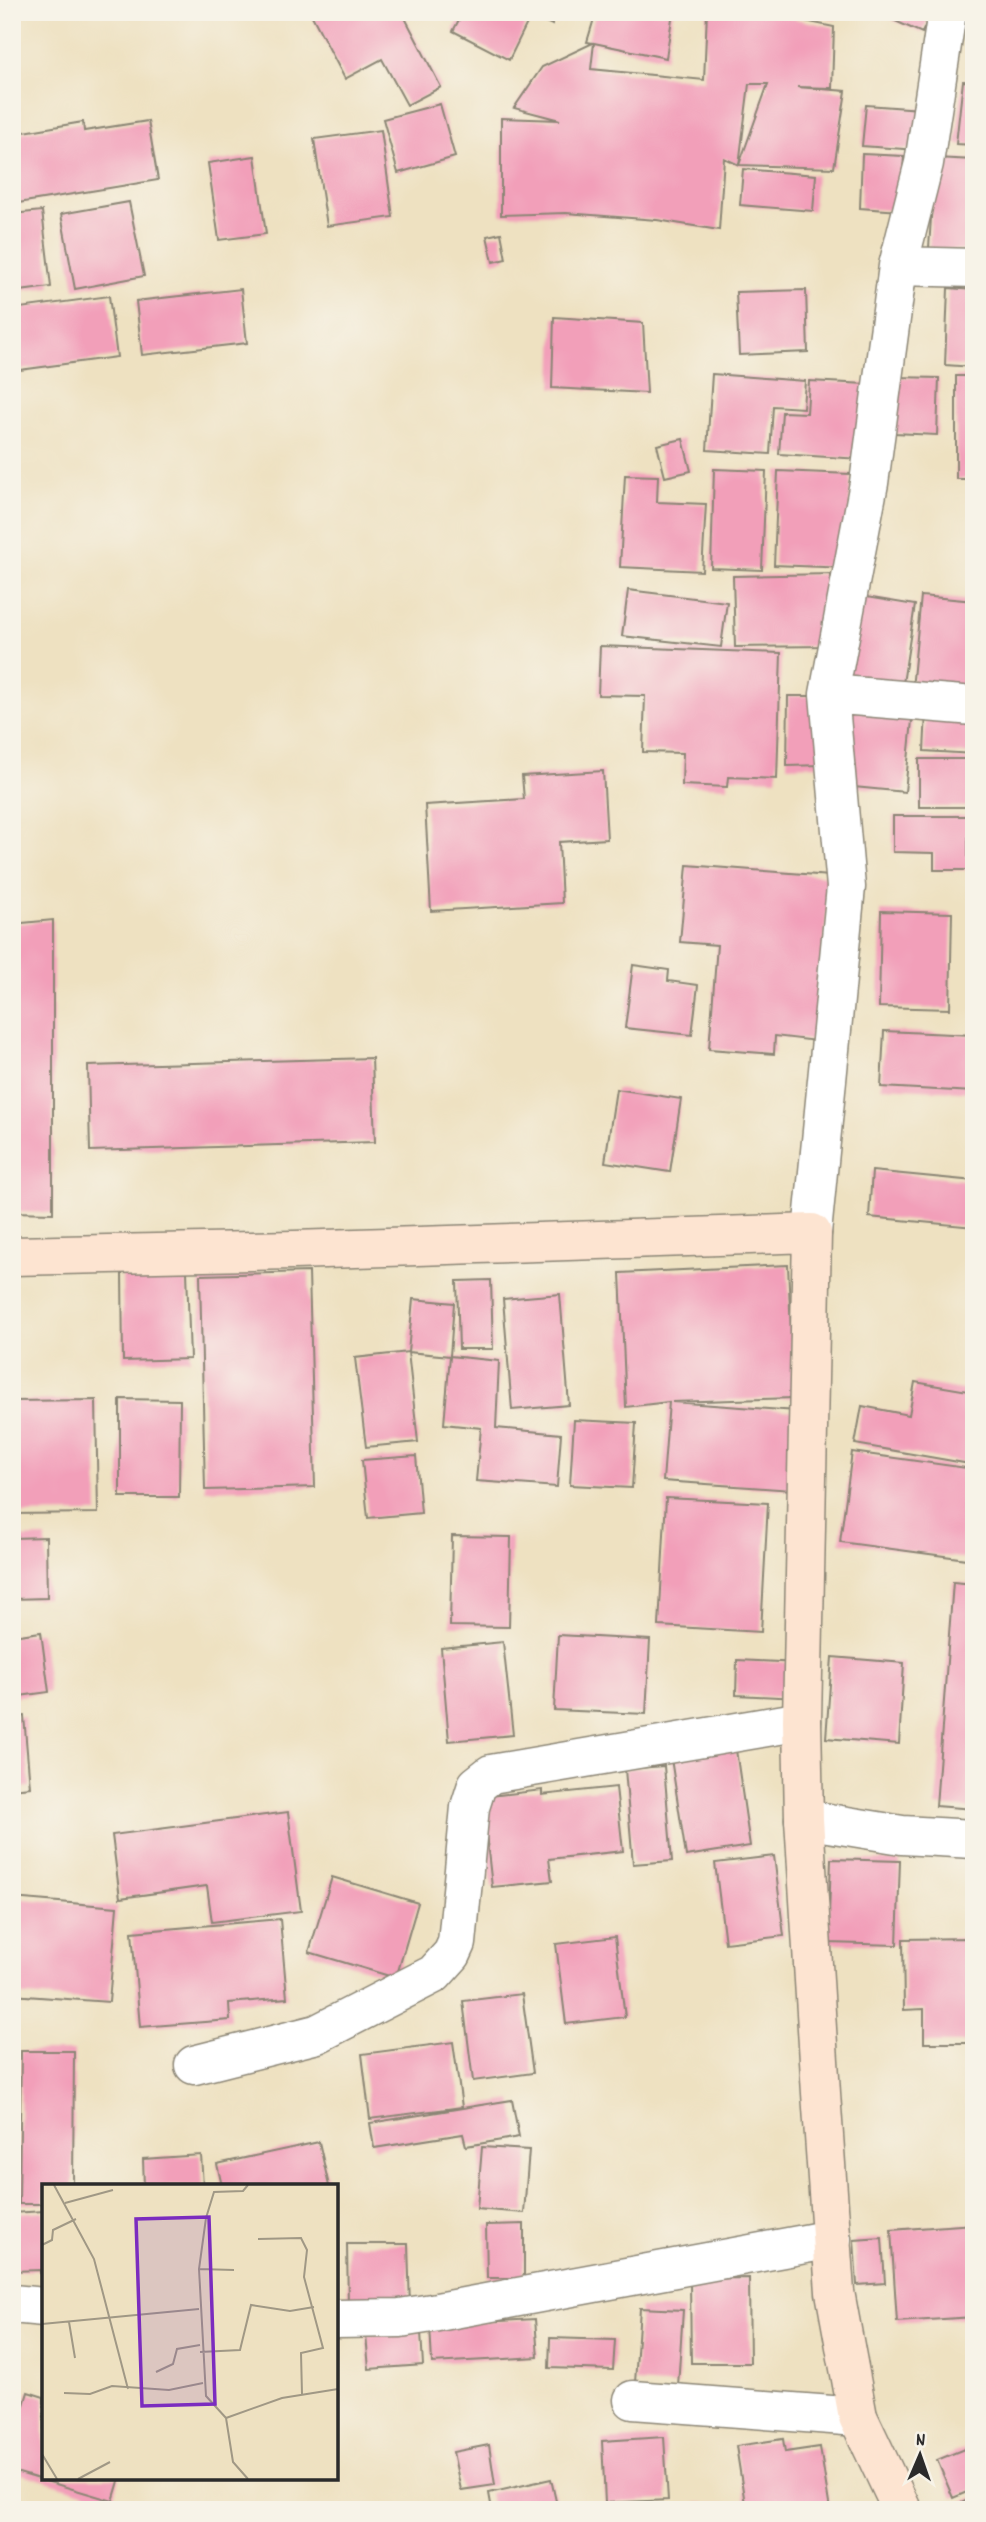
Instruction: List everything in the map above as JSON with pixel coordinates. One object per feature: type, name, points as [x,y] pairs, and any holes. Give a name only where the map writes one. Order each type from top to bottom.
[{"type":"street","points":[[902,2510],[858,2417],[835,2292],[804,1819],[802,1721],[811,1233],[846,887],[830,694],[869,482],[898,266],[924,163],[947,12]]},
{"type":"street","points":[[898,266],[974,268]]},
{"type":"street","points":[[830,694],[974,706]]},
{"type":"street","points":[[12,1256],[294,1250],[811,1233]]},
{"type":"street","points":[[194,2065],[317,2034],[434,1974],[452,1954],[457,1943],[470,1807],[477,1785],[491,1774],[802,1721]]},
{"type":"street","points":[[804,1819],[902,1835],[974,1839]]},
{"type":"street","points":[[338,2319],[422,2315],[832,2239]]},
{"type":"street","points":[[12,2304],[42,2306]]},
{"type":"street","points":[[633,2400],[858,2417]]},
{"type":"building","points":[[310,12],[402,12],[441,87],[407,105],[382,59],[345,79]]},
{"type":"building","points":[[463,12],[552,12],[552,25],[531,15],[509,60],[453,31]]},
{"type":"building","points":[[596,12],[673,12],[666,58],[594,43],[591,69],[704,80],[707,12],[762,12],[834,27],[832,88],[797,87],[846,91],[834,168],[739,165],[724,158],[719,230],[657,220],[566,213],[501,215],[501,118],[560,120],[514,108],[542,67],[593,43],[587,42]],"holes":[[[749,84],[768,84],[739,165]]]},
{"type":"building","points":[[814,12],[838,12],[836,20]]},
{"type":"building","points":[[875,12],[931,12],[922,33]]},
{"type":"building","points":[[963,81],[974,82],[974,145],[956,144]]},
{"type":"building","points":[[440,104],[455,157],[398,173],[383,119]]},
{"type":"building","points":[[866,105],[921,109],[918,150],[862,146]]},
{"type":"building","points":[[148,121],[158,180],[12,204],[12,134],[83,122],[84,131]]},
{"type":"building","points":[[381,130],[393,217],[327,226],[314,139]]},
{"type":"building","points":[[862,154],[904,156],[900,211],[860,208]]},
{"type":"building","points":[[255,156],[266,234],[219,240],[208,163]]},
{"type":"building","points":[[935,158],[974,160],[974,251],[929,248]]},
{"type":"building","points":[[743,169],[816,175],[813,211],[740,205]]},
{"type":"building","points":[[129,202],[144,276],[75,289],[61,214]]},
{"type":"building","points":[[42,211],[51,287],[12,292],[12,214]]},
{"type":"building","points":[[501,233],[506,259],[493,262],[487,236]]},
{"type":"building","points":[[948,288],[974,290],[974,367],[945,365]]},
{"type":"building","points":[[241,289],[247,343],[142,355],[136,301]]},
{"type":"building","points":[[806,290],[808,352],[739,355],[736,292]]},
{"type":"building","points":[[109,296],[117,357],[12,371],[12,309]]},
{"type":"building","points":[[554,317],[643,323],[647,393],[552,388]]},
{"type":"building","points":[[712,374],[805,381],[803,408],[773,406],[770,454],[707,450]]},
{"type":"building","points":[[956,376],[974,376],[974,479],[956,479]]},
{"type":"building","points":[[896,377],[939,378],[937,435],[894,433]]},
{"type":"building","points":[[809,381],[866,384],[861,459],[779,454],[782,412],[807,413]]},
{"type":"building","points":[[683,439],[691,471],[665,477],[657,445]]},
{"type":"building","points":[[714,469],[766,471],[762,570],[711,568]]},
{"type":"building","points":[[778,471],[851,474],[848,568],[774,565]]},
{"type":"building","points":[[625,475],[658,476],[657,502],[706,504],[702,571],[620,567]]},
{"type":"building","points":[[831,574],[832,646],[735,647],[733,576]]},
{"type":"building","points":[[628,590],[727,602],[721,647],[622,636]]},
{"type":"building","points":[[854,595],[915,605],[902,690],[841,680]]},
{"type":"building","points":[[921,596],[974,601],[974,695],[912,689]]},
{"type":"building","points":[[600,646],[781,653],[777,779],[728,777],[727,787],[682,785],[683,753],[643,752],[645,696],[598,695]]},
{"type":"building","points":[[788,696],[822,696],[822,765],[787,766]]},
{"type":"building","points":[[848,708],[913,710],[905,792],[844,786]]},
{"type":"building","points":[[926,712],[974,715],[974,754],[924,751]]},
{"type":"building","points":[[919,759],[974,759],[974,807],[919,807]]},
{"type":"building","points":[[603,771],[607,839],[559,842],[562,903],[431,911],[425,805],[524,799],[522,776]]},
{"type":"building","points":[[893,816],[968,816],[968,870],[934,870],[934,853],[893,852]]},
{"type":"building","points":[[687,865],[830,876],[816,1041],[775,1036],[774,1054],[709,1049],[717,945],[680,942]]},
{"type":"building","points":[[881,911],[952,913],[950,1009],[879,1007]]},
{"type":"building","points":[[53,920],[53,1213],[12,1212],[12,924]]},
{"type":"building","points":[[633,965],[669,970],[668,981],[698,985],[692,1035],[625,1028]]},
{"type":"building","points":[[884,1031],[974,1035],[974,1092],[881,1087]]},
{"type":"building","points":[[372,1058],[375,1142],[90,1151],[88,1066]]},
{"type":"building","points":[[616,1089],[681,1099],[670,1172],[605,1162]]},
{"type":"building","points":[[872,1171],[974,1181],[974,1227],[869,1217]]},
{"type":"building","points":[[788,1265],[794,1398],[672,1402],[797,1411],[792,1490],[663,1481],[669,1402],[626,1407],[620,1273]]},
{"type":"building","points":[[187,1271],[190,1359],[123,1361],[122,1272]]},
{"type":"building","points":[[309,1272],[315,1487],[205,1490],[200,1275]]},
{"type":"building","points":[[491,1280],[493,1349],[459,1349],[457,1281]]},
{"type":"building","points":[[560,1294],[569,1405],[512,1410],[503,1299]]},
{"type":"building","points":[[413,1299],[454,1303],[450,1356],[408,1352]]},
{"type":"building","points":[[408,1352],[418,1442],[366,1447],[355,1358]]},
{"type":"building","points":[[450,1356],[499,1361],[496,1428],[561,1434],[557,1487],[476,1481],[481,1428],[444,1424]]},
{"type":"building","points":[[915,1382],[974,1392],[974,1441],[970,1464],[855,1444],[862,1406],[909,1415]]},
{"type":"building","points":[[120,1399],[180,1400],[179,1497],[120,1497]]},
{"type":"building","points":[[96,1400],[98,1513],[12,1514],[12,1401]]},
{"type":"building","points":[[574,1420],[636,1423],[632,1488],[570,1485]]},
{"type":"building","points":[[852,1452],[974,1469],[974,1560],[840,1542]]},
{"type":"building","points":[[416,1456],[421,1513],[368,1518],[362,1460]]},
{"type":"building","points":[[666,1498],[768,1503],[761,1632],[659,1626]]},
{"type":"building","points":[[452,1536],[511,1537],[509,1627],[450,1626]]},
{"type":"building","points":[[46,1537],[47,1598],[12,1599],[12,1538]]},
{"type":"building","points":[[953,1582],[974,1584],[974,1809],[936,1806]]},
{"type":"building","points":[[41,1632],[49,1692],[12,1697],[12,1636]]},
{"type":"building","points":[[558,1635],[650,1640],[646,1714],[554,1710]]},
{"type":"building","points":[[503,1642],[513,1735],[449,1741],[441,1648]]},
{"type":"building","points":[[832,1657],[904,1663],[899,1744],[826,1738]]},
{"type":"building","points":[[737,1660],[799,1663],[798,1698],[736,1695]]},
{"type":"building","points":[[24,1716],[30,1787],[12,1789],[12,1717]]},
{"type":"building","points":[[735,1743],[750,1846],[686,1856],[670,1752]]},
{"type":"building","points":[[664,1766],[672,1861],[633,1864],[625,1769]]},
{"type":"building","points":[[616,1787],[623,1851],[549,1859],[552,1881],[492,1887],[482,1797],[542,1790],[542,1795]]},
{"type":"building","points":[[288,1812],[301,1911],[212,1922],[207,1886],[120,1898],[112,1835]]},
{"type":"building","points":[[774,1856],[784,1936],[725,1943],[715,1863]]},
{"type":"building","points":[[831,1859],[900,1861],[897,1945],[828,1943]]},
{"type":"building","points":[[332,1877],[418,1903],[396,1978],[309,1952]]},
{"type":"building","points":[[12,1898],[117,1907],[109,2002],[12,1995]]},
{"type":"building","points":[[280,1919],[287,1998],[229,2003],[230,2020],[140,2027],[132,1932]]},
{"type":"building","points":[[615,1937],[625,2017],[566,2024],[556,1944]]},
{"type":"building","points":[[970,1938],[970,1960],[974,1960],[974,2043],[924,2043],[924,2009],[904,2010],[903,1939]]},
{"type":"building","points":[[522,1994],[533,2073],[473,2081],[463,2001]]},
{"type":"building","points":[[453,2042],[462,2107],[370,2119],[362,2054]]},
{"type":"building","points":[[21,2051],[74,2051],[73,2184],[42,2184],[42,2204],[19,2204]]},
{"type":"building","points":[[512,2100],[519,2137],[466,2146],[463,2134],[374,2148],[370,2123]]},
{"type":"building","points":[[319,2142],[329,2184],[222,2184],[217,2164]]},
{"type":"building","points":[[482,2147],[529,2150],[524,2213],[477,2209]]},
{"type":"building","points":[[201,2155],[203,2184],[144,2184],[143,2159]]},
{"type":"building","points":[[42,2211],[42,2295],[40,2270],[12,2271],[12,2213]]},
{"type":"building","points":[[524,2224],[524,2278],[487,2278],[486,2225]]},
{"type":"building","points":[[974,2224],[974,2317],[897,2322],[891,2230]]},
{"type":"building","points":[[882,2238],[885,2283],[857,2285],[854,2240]]},
{"type":"building","points":[[347,2244],[408,2244],[410,2307],[348,2307]]},
{"type":"building","points":[[749,2278],[750,2363],[691,2363],[690,2279]]},
{"type":"building","points":[[640,2308],[683,2310],[678,2386],[635,2383]]},
{"type":"building","points":[[535,2319],[538,2357],[432,2363],[430,2325]]},
{"type":"building","points":[[421,2332],[423,2365],[369,2369],[366,2335]]},
{"type":"building","points":[[550,2338],[615,2340],[613,2370],[549,2368]]},
{"type":"building","points":[[28,2392],[42,2396],[42,2480],[12,2471],[12,2444]]},
{"type":"building","points":[[664,2437],[668,2500],[605,2503],[602,2441]]},
{"type":"building","points":[[783,2439],[785,2452],[820,2447],[830,2510],[746,2510],[736,2446]]},
{"type":"building","points":[[489,2445],[495,2485],[461,2490],[453,2452]]},
{"type":"building","points":[[974,2445],[974,2489],[953,2498],[937,2460]]},
{"type":"building","points":[[551,2479],[558,2510],[492,2510],[489,2493]]},
{"type":"building","points":[[42,2480],[119,2480],[113,2501]]},
{"type":"building","points":[[974,2497],[974,2510],[946,2510]]},
{"type":"building","points":[[696,2503],[732,2503],[732,2510],[696,2510]]}]
